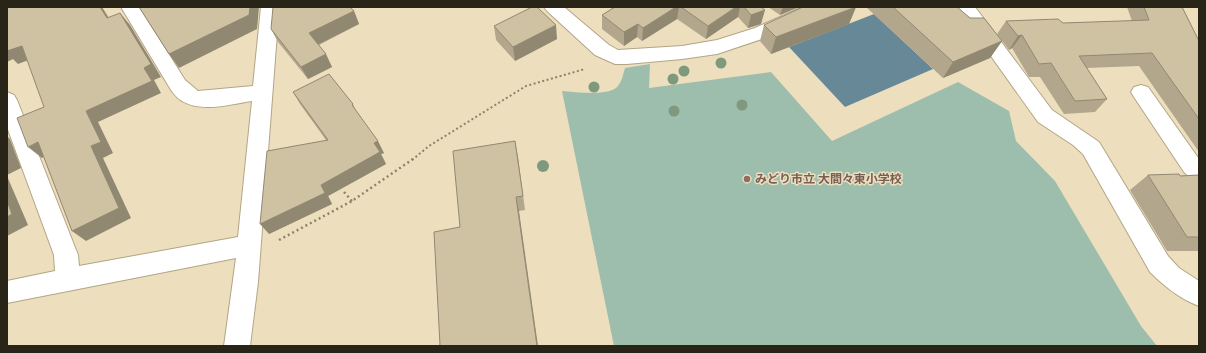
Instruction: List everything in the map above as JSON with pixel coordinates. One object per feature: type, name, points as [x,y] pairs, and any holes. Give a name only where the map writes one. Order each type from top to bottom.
[{"type":"street","points":[[130,7],[178,85],[189,96],[198,99],[210,99],[262,92]]},
{"type":"street","points":[[237,346],[249,244],[270,7]]},
{"type":"street","points":[[553,7],[602,50],[615,56],[627,57],[701,50],[750,37],[772,20],[820,7]]},
{"type":"street","points":[[965,7],[1045,116],[1063,129],[1082,139],[1091,148],[1159,264],[1170,276],[1199,295]]},
{"type":"street","points":[[1141,92],[1192,166],[1199,173]]},
{"type":"street","points":[[7,100],[66,255],[68,279]]},
{"type":"street","points":[[7,292],[249,244]]},
{"type":"path","points":[[249,244],[266,244],[276,241],[332,213],[407,164],[429,146],[526,86],[589,68]]},
{"type":"path","points":[[344,192],[352,201]]},
{"type":"green space","points":[[650,64],[649,88],[771,72],[832,141],[958,82],[1009,111],[1016,141],[1055,181],[1141,326],[1157,346],[614,346],[562,91],[590,93],[605,92],[616,88],[620,84],[625,68]]},
{"type":"water","points":[[874,14],[933,69],[845,107],[789,47]]},
{"type":"building","points":[[7,7],[100,7],[107,18],[120,13],[151,64],[144,68],[152,81],[86,111],[101,142],[91,146],[119,208],[72,231],[38,142],[28,147],[17,118],[44,107],[22,46],[7,51]]},
{"type":"building","points":[[139,7],[250,7],[249,15],[169,54]]},
{"type":"building","points":[[273,7],[350,7],[354,11],[309,33],[326,54],[301,67],[271,29]]},
{"type":"building","points":[[532,7],[537,7],[556,25],[513,47],[494,26]]},
{"type":"building","points":[[615,7],[676,7],[643,28],[638,24],[624,32],[602,15]]},
{"type":"building","points":[[681,7],[736,7],[708,26]]},
{"type":"building","points":[[744,7],[761,7],[765,10],[751,15]]},
{"type":"building","points":[[803,7],[856,7],[776,37],[764,25]]},
{"type":"building","points":[[893,7],[957,7],[970,18],[984,18],[1002,41],[953,62]]},
{"type":"building","points":[[1144,7],[1182,7],[1199,41],[1199,119],[1152,53],[1079,56],[1107,99],[1075,101],[1051,63],[1039,64],[1022,35],[1018,36],[1006,21],[1058,19],[1063,23],[1149,20]]},
{"type":"building","points":[[329,74],[353,104],[352,105],[378,141],[374,143],[380,152],[321,185],[325,193],[260,224],[267,151],[328,140],[293,92]]},
{"type":"building","points":[[515,141],[523,196],[516,197],[537,346],[437,346],[440,345],[434,232],[460,227],[453,151]]},
{"type":"building","points":[[1179,174],[1180,176],[1199,175],[1199,237],[1187,237],[1148,175]]},
{"type":"building","points":[[7,201],[12,214],[7,217]]},
{"type":"place","name":"みどり市立 大間々東小学校","points":[[747,179]]}]
